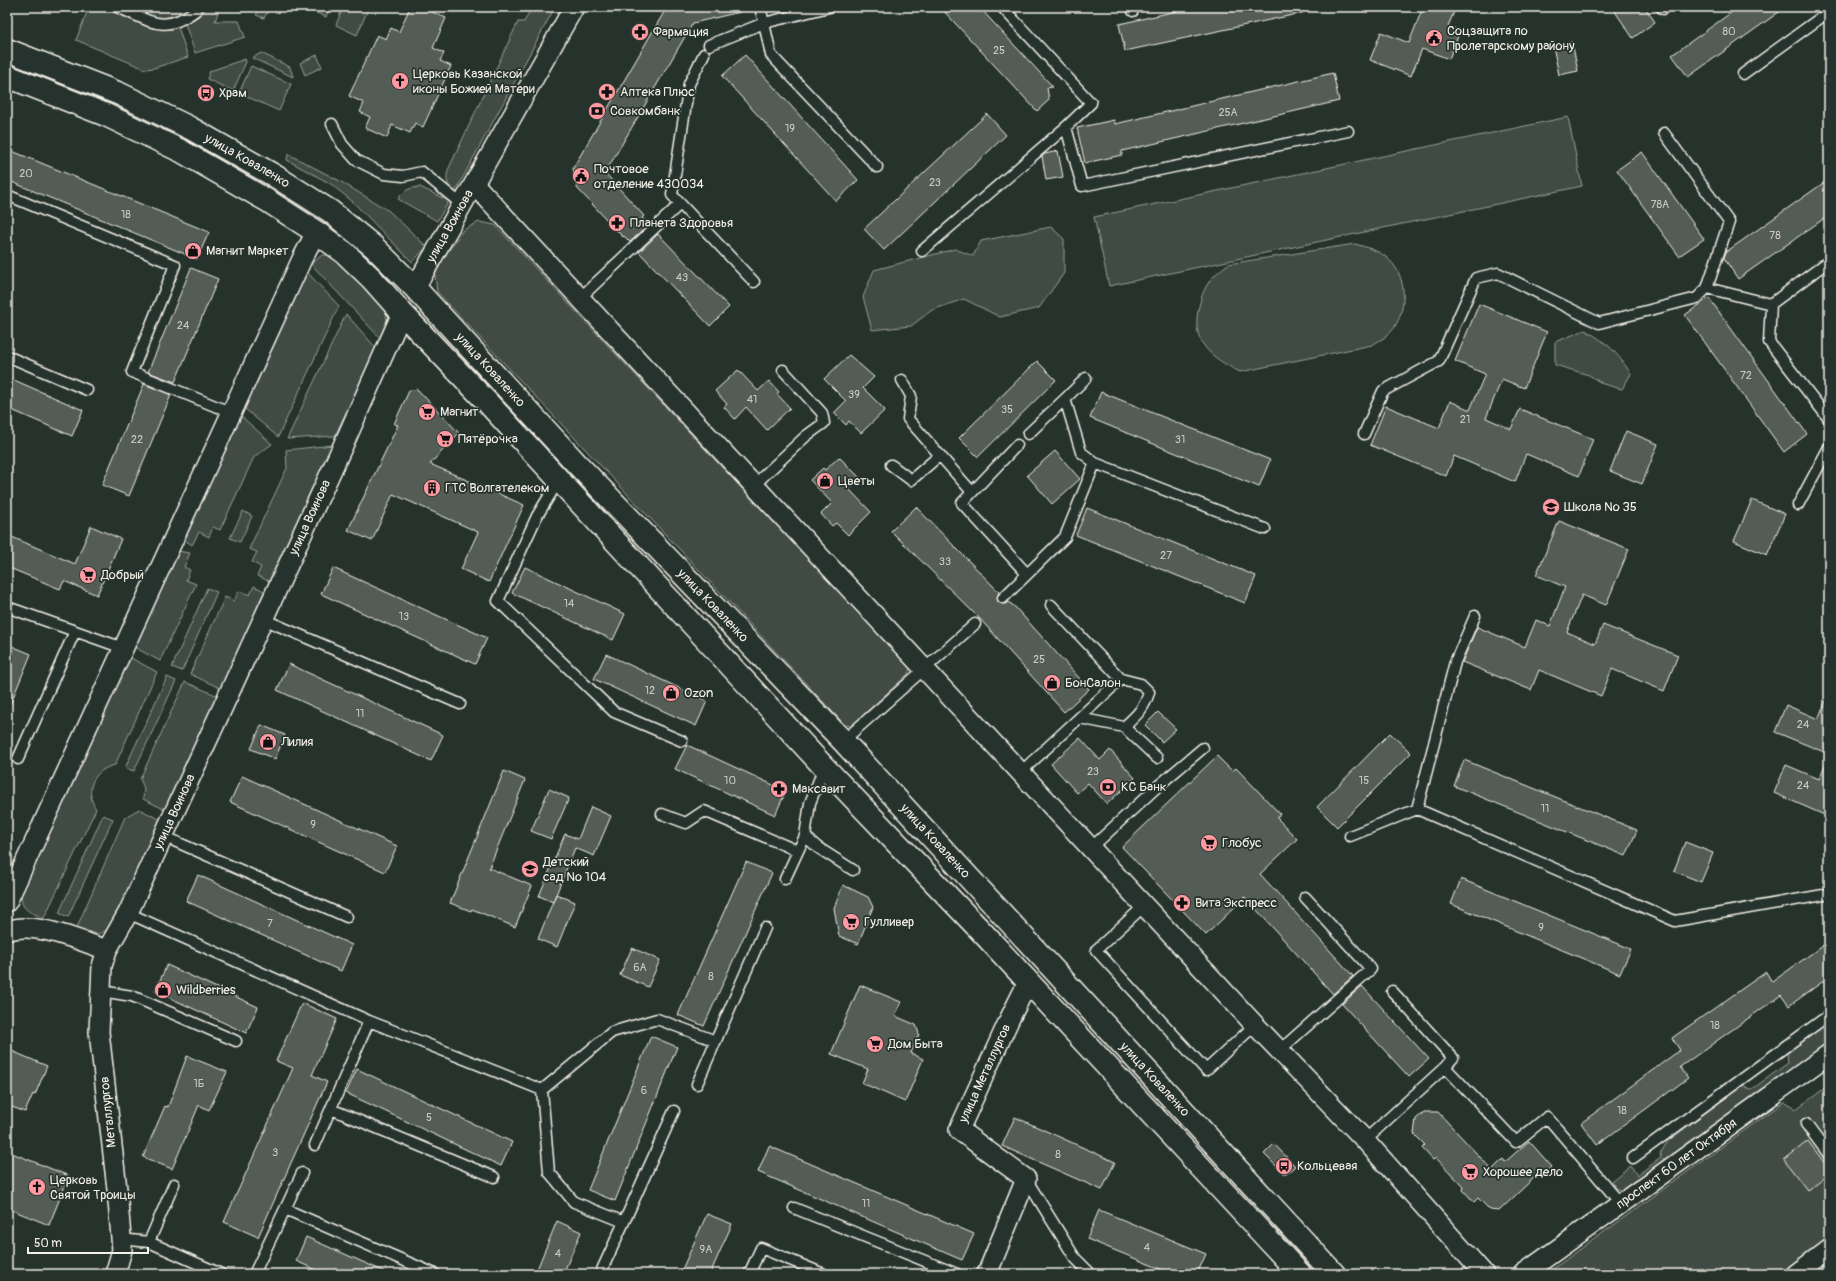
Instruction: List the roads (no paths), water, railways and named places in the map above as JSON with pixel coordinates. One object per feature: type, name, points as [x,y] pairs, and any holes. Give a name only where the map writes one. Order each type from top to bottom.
[{"type":"main road","name":"улица Коваленко","points":[[7,50],[120,94],[190,128],[275,176],[330,211],[374,247],[415,288],[577,464],[842,741],[1334,1274]]},
{"type":"main road","name":"улица Коваленко","points":[[7,76],[106,115],[181,151],[268,201],[345,253],[371,278],[824,767],[1028,982],[1300,1274]]},
{"type":"main road","points":[[316,232],[330,211]]},
{"type":"main road","name":"улица Воинова","points":[[402,313],[415,288]]},
{"type":"main road","points":[[559,480],[577,464]]},
{"type":"main road","points":[[824,767],[842,741]]},
{"type":"main road","name":"улица Металлургов","points":[[1028,982],[1048,964]]},
{"type":"street","name":"улица Воинова","points":[[415,288],[462,208],[574,7]]},
{"type":"street","points":[[475,185],[1279,1051],[1365,1140],[1484,1274]]},
{"type":"street","points":[[7,902],[302,259],[316,232]]},
{"type":"street","name":"улица Воинова","points":[[107,950],[128,913],[346,439],[402,313]]},
{"type":"street","points":[[9,927],[47,929],[107,950]]},
{"type":"street","name":"Металлургов","points":[[107,950],[102,966],[99,1032],[117,1189],[122,1250],[115,1274]]},
{"type":"street","name":"улица Металлургов","points":[[1026,1179],[959,1130],[1028,982]]},
{"type":"street","name":"проспект 60 лет Октября","points":[[1523,1274],[1829,1054]]},
{"type":"street","points":[[987,1274],[1026,1179]]},
{"type":"street","points":[[1805,1271],[1829,1249]]},
{"type":"lane","points":[[117,7],[154,22],[167,25],[179,22],[196,10],[197,7]]},
{"type":"lane","points":[[760,7],[771,55],[877,167]]},
{"type":"lane","points":[[709,45],[764,23],[829,7]]},
{"type":"lane","points":[[922,252],[1066,127],[1091,102],[1002,7]]},
{"type":"lane","points":[[1743,74],[1823,16],[1829,14]]},
{"type":"lane","points":[[704,54],[689,84],[672,195],[754,282]]},
{"type":"lane","points":[[332,124],[342,144],[356,160],[384,174],[403,176],[422,172],[455,200],[462,208]]},
{"type":"lane","points":[[1066,127],[1082,186],[1348,131]]},
{"type":"lane","points":[[1364,434],[1383,391],[1439,360],[1476,278],[1498,273],[1599,323],[1697,298],[1707,288],[1729,222],[1664,133]]},
{"type":"lane","points":[[7,195],[175,265],[132,372],[232,413]]},
{"type":"lane","points":[[580,298],[680,204]]},
{"type":"lane","points":[[1829,260],[1771,304],[1769,342],[1829,419]]},
{"type":"lane","points":[[1707,288],[1771,304]]},
{"type":"lane","points":[[7,356],[88,390]]},
{"type":"lane","points":[[754,485],[806,436],[824,423],[822,413],[783,370]]},
{"type":"lane","points":[[1028,434],[1086,378]]},
{"type":"lane","points":[[902,380],[911,396],[908,419],[972,492]]},
{"type":"lane","points":[[1064,399],[1081,452],[1095,463],[1265,529]]},
{"type":"lane","points":[[1017,445],[962,503],[1027,574]]},
{"type":"lane","points":[[1798,506],[1829,447]]},
{"type":"lane","points":[[891,465],[911,480],[940,455]]},
{"type":"lane","points":[[1002,598],[1065,537],[1095,463]]},
{"type":"lane","points":[[559,480],[537,516],[498,601],[614,712],[682,741]]},
{"type":"lane","points":[[1051,605],[1121,679],[1141,684],[1149,692],[1147,702],[1140,713],[1124,727]]},
{"type":"lane","points":[[7,607],[123,648]]},
{"type":"lane","points":[[1417,809],[1455,662],[1474,616]]},
{"type":"lane","points":[[263,618],[460,704]]},
{"type":"lane","points":[[842,741],[975,624]]},
{"type":"lane","points":[[18,759],[75,631]]},
{"type":"lane","points":[[1021,772],[1121,679]]},
{"type":"lane","points":[[1079,718],[1124,727],[1157,758]]},
{"type":"lane","points":[[1091,848],[1158,786],[1203,748]]},
{"type":"lane","points":[[786,879],[805,836],[810,803],[824,767]]},
{"type":"lane","points":[[1350,836],[1417,809],[1675,921],[1829,894]]},
{"type":"lane","points":[[662,814],[686,823],[704,811],[798,851]]},
{"type":"lane","points":[[163,836],[347,917]]},
{"type":"lane","points":[[805,836],[817,847],[853,870]]},
{"type":"lane","points":[[1279,1051],[1372,969],[1305,896]]},
{"type":"lane","points":[[1144,906],[1096,950],[1206,1070],[1255,1025]]},
{"type":"lane","points":[[128,913],[369,1021],[542,1090]]},
{"type":"lane","points":[[697,1084],[765,928]]},
{"type":"lane","points":[[101,991],[132,996],[236,1041]]},
{"type":"lane","points":[[1365,1140],[1453,1058],[1392,992]]},
{"type":"lane","points":[[1633,1158],[1829,1015]]},
{"type":"lane","points":[[542,1090],[612,1032],[658,1019],[716,1041]]},
{"type":"lane","points":[[314,1145],[369,1021]]},
{"type":"lane","points":[[1444,1067],[1516,1142],[1547,1117],[1621,1204]]},
{"type":"lane","points":[[542,1090],[549,1172],[574,1202],[624,1222]]},
{"type":"lane","points":[[330,1109],[494,1177]]},
{"type":"lane","points":[[600,1274],[674,1111]]},
{"type":"lane","points":[[1806,1124],[1829,1155]]},
{"type":"lane","points":[[254,1274],[302,1173]]},
{"type":"lane","points":[[1026,1179],[1075,1258],[1092,1274]]},
{"type":"lane","points":[[149,1242],[174,1184]]},
{"type":"lane","points":[[794,1208],[958,1274]]},
{"type":"lane","points":[[285,1209],[435,1274]]},
{"type":"lane","points":[[121,1239],[149,1242],[221,1274]]},
{"type":"lane","points":[[749,1274],[761,1248],[824,1274]]},
{"type":"place","name":"Фармация","points":[[640,32]]},
{"type":"place","name":"Соцзащита по Пролетарскому району","points":[[1434,38]]},
{"type":"place","name":"Церковь Казанской иконы Божией Матери","points":[[400,81]]},
{"type":"place","name":"Аптека Плюс","points":[[607,92]]},
{"type":"place","name":"Храм","points":[[206,93]]},
{"type":"place","name":"Совкомбанк","points":[[597,111]]},
{"type":"place","name":"Почтовое отделение 430034","points":[[581,176]]},
{"type":"place","name":"Планета Здоровья","points":[[617,223]]},
{"type":"place","name":"Магнит Маркет","points":[[193,251]]},
{"type":"place","name":"Магнит","points":[[427,412]]},
{"type":"place","name":"Пятёрочка","points":[[445,439]]},
{"type":"place","name":"Цветы","points":[[825,481]]},
{"type":"place","name":"ГТС Волгателеком","points":[[432,488]]},
{"type":"place","name":"Школа № 35","points":[[1551,507]]},
{"type":"place","name":"Добрый","points":[[88,575]]},
{"type":"place","name":"БонСалон","points":[[1052,683]]},
{"type":"place","name":"Ozon","points":[[671,693]]},
{"type":"place","name":"Лилия","points":[[268,742]]},
{"type":"place","name":"КС Банк","points":[[1108,787]]},
{"type":"place","name":"Максавит","points":[[779,789]]},
{"type":"place","name":"Глобус","points":[[1209,843]]},
{"type":"place","name":"Детский сад № 104","points":[[530,869]]},
{"type":"place","name":"Вита Экспресс","points":[[1182,903]]},
{"type":"place","name":"Гулливер","points":[[851,922]]},
{"type":"place","name":"Wildberries","points":[[163,990]]},
{"type":"place","name":"Дом Быта","points":[[875,1044]]},
{"type":"place","name":"Кольцевая","points":[[1284,1166]]},
{"type":"place","name":"Хорошее дело","points":[[1470,1172]]},
{"type":"place","name":"Церковь Святой Троицы","points":[[37,1187]]}]
